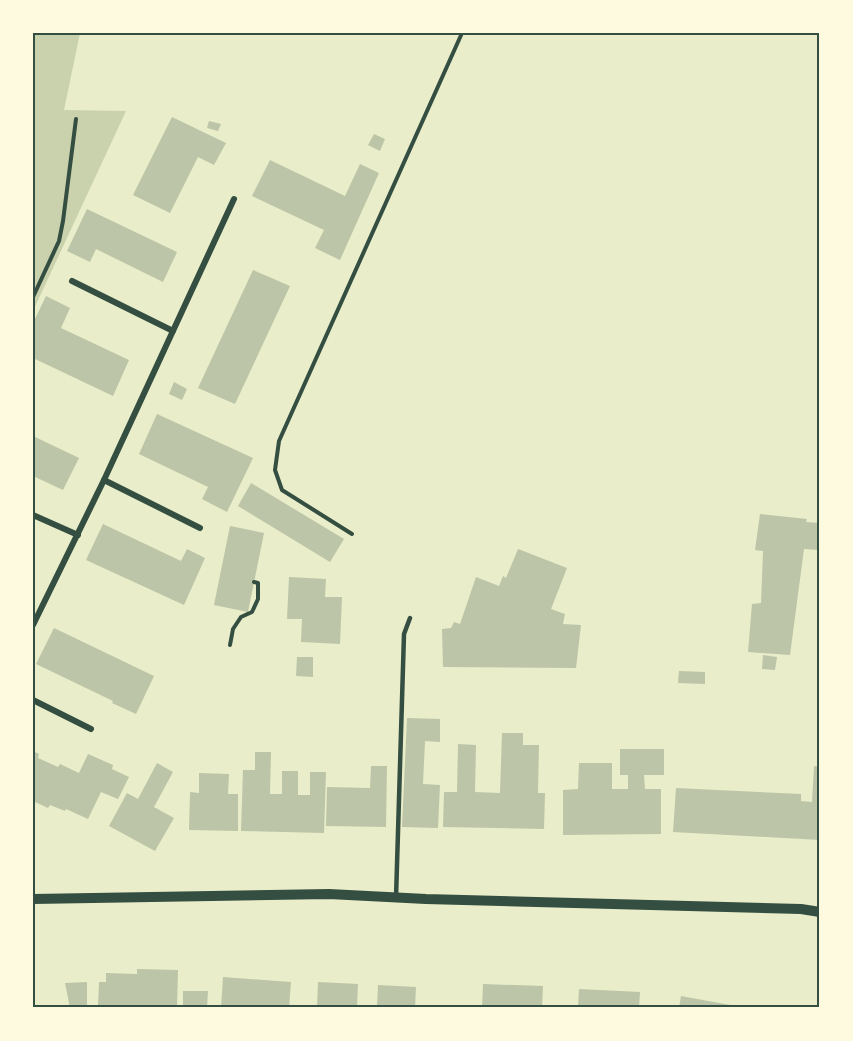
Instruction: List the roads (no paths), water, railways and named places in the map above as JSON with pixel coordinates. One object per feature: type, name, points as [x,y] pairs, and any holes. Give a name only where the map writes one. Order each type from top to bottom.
[{"type":"street","points":[[33,625],[104,480],[234,199]]},
{"type":"street","points":[[72,281],[174,331]]},
{"type":"street","points":[[104,480],[200,528]]},
{"type":"street","points":[[33,515],[78,535]]},
{"type":"street","points":[[33,700],[91,729]]},
{"type":"street","points":[[33,899],[329,894],[396,898],[801,909],[820,912]]},
{"type":"lane","points":[[396,898],[404,634],[410,618]]}]
